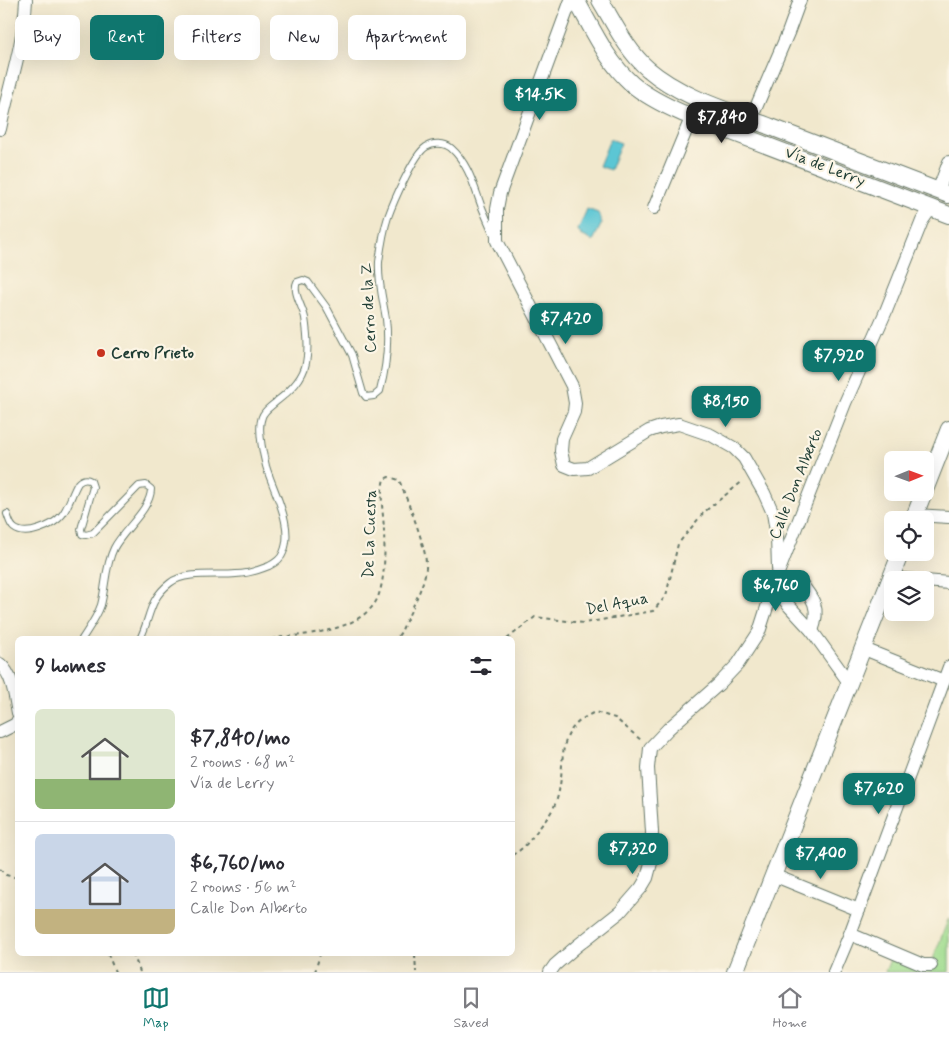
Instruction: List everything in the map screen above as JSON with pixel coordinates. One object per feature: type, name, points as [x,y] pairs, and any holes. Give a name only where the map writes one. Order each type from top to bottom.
[{"type":"street","points":[[0,129],[21,45],[26,0]]},
{"type":"street","points":[[571,0],[500,193],[497,209],[497,241],[572,386],[575,404],[574,412],[562,439],[561,450],[564,465],[574,469],[588,468],[649,431],[661,426],[679,424],[711,435],[734,448],[744,458],[773,513],[782,596],[812,631],[850,684]]},
{"type":"street","name":"Vía de Lerry","points":[[576,0],[607,54],[626,79],[656,100],[692,116],[949,215]]},
{"type":"street","name":"Vía de Lerry","points":[[600,0],[624,40],[647,68],[672,85],[722,108],[943,193]]},
{"type":"street","points":[[751,119],[800,0]]},
{"type":"street","points":[[715,125],[722,108]]},
{"type":"street","points":[[654,208],[692,116]]},
{"type":"street","points":[[943,193],[949,162]]},
{"type":"street","name":"Calle Don Alberto","points":[[650,748],[738,664],[759,632],[845,403],[886,311],[922,221],[931,208]]},
{"type":"street","points":[[934,466],[949,429]]},
{"type":"street","points":[[934,516],[948,515]]},
{"type":"street","points":[[781,577],[799,581],[813,598],[816,621],[812,631]]},
{"type":"street","points":[[934,582],[949,583]]},
{"type":"street","points":[[736,972],[884,596]]},
{"type":"street","points":[[864,649],[944,681]]},
{"type":"street","points":[[0,664],[8,675],[15,700]]},
{"type":"street","points":[[834,972],[850,934],[949,667]]},
{"type":"street","points":[[0,732],[15,724]]},
{"type":"street","points":[[550,972],[555,965],[577,946],[620,912],[641,888],[647,878],[651,863],[652,832],[648,768],[650,748]]},
{"type":"street","points":[[773,875],[858,910]]},
{"type":"street","points":[[850,934],[923,965],[931,965]]},
{"type":"lane","name":"Cerro de la Z","points":[[141,636],[152,604],[162,590],[173,581],[188,576],[245,574],[272,564],[283,554],[286,535],[284,516],[266,466],[262,449],[261,422],[266,411],[291,390],[303,373],[306,365],[305,322],[296,289],[297,282],[300,280],[308,282],[324,304],[352,355],[363,393],[366,397],[372,397],[380,391],[387,345],[386,319],[379,276],[384,232],[388,217],[402,184],[415,160],[425,147],[436,144],[446,146],[460,159],[474,183],[497,241]]},
{"type":"lane","points":[[7,514],[12,525],[19,531],[44,528],[61,516],[78,483],[88,479],[93,487],[80,529],[82,534],[86,535],[92,533],[139,486],[146,485],[151,489],[146,506],[115,547],[108,563],[99,610],[84,636]]},
{"type":"path","name":"Del Aqua","points":[[510,636],[535,617],[584,623],[653,611],[666,596],[678,544],[691,526],[704,512],[753,474]]},
{"type":"path","name":"De La Cuesta","points":[[297,636],[337,628],[364,616],[378,598],[384,567],[384,519],[381,491],[384,479],[389,477],[399,480],[425,552],[426,566],[424,578],[398,636]]},
{"type":"path","points":[[515,854],[522,850],[548,817],[556,803],[561,780],[563,745],[571,728],[585,716],[595,712],[615,718],[650,748]]},
{"type":"path","points":[[0,869],[6,875],[15,877]]},
{"type":"path","points":[[109,956],[115,972]]},
{"type":"path","points":[[134,956],[140,972]]},
{"type":"path","points":[[315,972],[319,956]]},
{"type":"path","points":[[415,956],[416,972]]},
{"type":"green space","points":[[949,917],[949,972],[885,972],[893,952],[931,965]]},
{"type":"water","points":[[610,139],[621,143],[610,170],[599,166]]},
{"type":"water","points":[[587,209],[598,213],[602,223],[593,241],[581,235],[578,230]]},
{"type":"place","name":"Cerro Prieto","points":[[101,353]]}]
